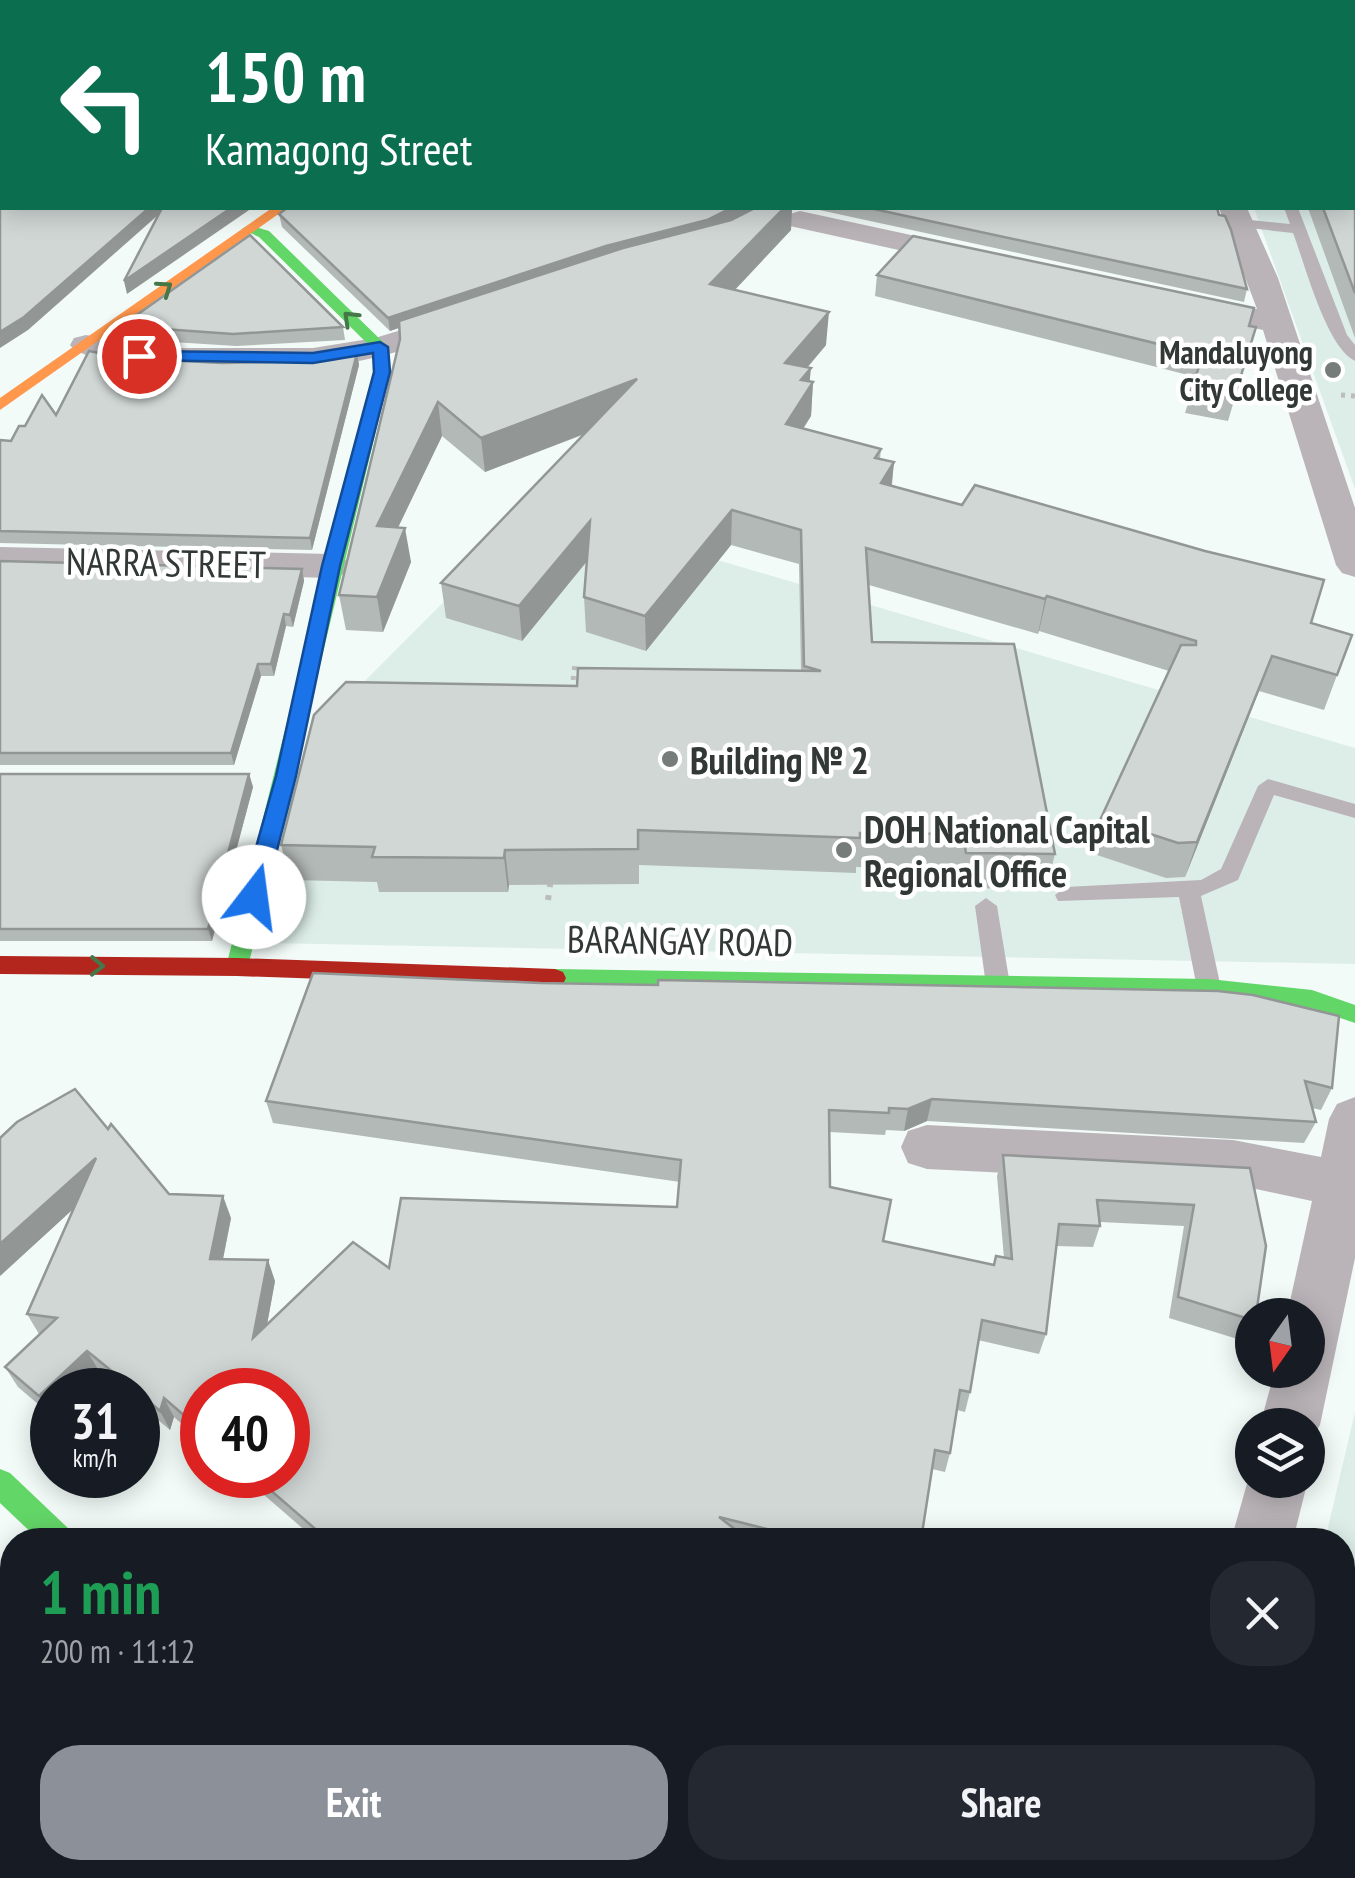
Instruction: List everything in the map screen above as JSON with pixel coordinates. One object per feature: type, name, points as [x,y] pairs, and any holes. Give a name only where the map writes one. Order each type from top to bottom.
[{"type":"street","points":[[0,405],[265,214]]},
{"type":"street","points":[[237,968],[276,776],[382,372],[380,347],[264,234],[265,214]]},
{"type":"street","points":[[785,215],[991,262]]},
{"type":"street","points":[[1237,215],[1277,323],[1355,565]]},
{"type":"street","points":[[1163,298],[1277,323]]},
{"type":"street","points":[[86,345],[108,352],[173,358],[313,358],[380,347],[495,311]]},
{"type":"street","name":"NARRA STREET","points":[[0,558],[331,566]]},
{"type":"street","name":"BARANGAY ROAD","points":[[0,965],[1210,988],[1312,999],[1355,1014]]},
{"type":"street","points":[[1321,1298],[1348,1184],[1355,1119]]},
{"type":"street","points":[[927,1147],[1232,1162],[1348,1184]]},
{"type":"street","points":[[0,1483],[47,1528]]},
{"type":"street","points":[[1265,1528],[1272,1498]]},
{"type":"lane","points":[[1292,210],[1340,336],[1355,356]]},
{"type":"lane","points":[[1237,215],[1299,229]]},
{"type":"lane","points":[[1066,895],[1205,888],[1230,874],[1268,786],[1355,811]]},
{"type":"lane","points":[[1188,890],[1210,988]]},
{"type":"lane","points":[[986,906],[998,985]]},
{"type":"path","points":[[571,703],[575,664]]},
{"type":"path","points":[[548,900],[553,860]]},
{"type":"shaded area","name":"Mandaluyong City College","points":[[1255,210],[1355,210],[1355,489]]},
{"type":"shaded area","points":[[538,507],[1355,748],[1355,964],[267,943],[319,727]]},
{"type":"shaded area","points":[[1355,1412],[1355,1528],[1328,1528]]},
{"type":"building","points":[[0,210],[147,210],[24,317],[0,332]]},
{"type":"building","points":[[161,210],[228,210],[124,281]]},
{"type":"building","points":[[284,210],[727,210],[707,220],[606,246],[388,318],[279,214]]},
{"type":"building","points":[[751,210],[782,210],[710,284],[829,312],[785,363],[811,368],[801,380],[813,382],[786,424],[881,449],[875,458],[894,462],[881,483],[962,505],[975,485],[1205,551],[1324,580],[1311,623],[1352,635],[1337,675],[1272,656],[1197,842],[1178,843],[1101,818],[1181,645],[1196,645],[1196,641],[866,548],[872,642],[1014,644],[1055,854],[966,853],[963,834],[860,833],[860,838],[638,830],[638,849],[505,850],[504,858],[372,857],[375,847],[281,845],[314,715],[346,682],[577,686],[578,668],[821,671],[804,666],[801,530],[732,510],[645,616],[584,597],[590,521],[519,606],[441,583],[637,379],[481,438],[438,402],[377,526],[405,528],[377,597],[339,595],[400,339],[399,321],[623,248],[731,220]]},
{"type":"building","points":[[878,210],[1218,210],[1231,230],[1247,289]]},
{"type":"building","points":[[1324,210],[1355,210],[1355,293]]},
{"type":"building","points":[[250,235],[343,327],[233,334],[121,326]]},
{"type":"building","points":[[913,236],[1254,308],[1249,326],[1256,327],[1234,398],[1191,390],[1203,355],[877,275]]},
{"type":"building","points":[[89,351],[125,358],[222,363],[301,361],[357,353],[310,538],[0,531],[0,440],[11,441],[19,426],[25,426],[42,395],[56,415]]},
{"type":"building","points":[[0,561],[302,569],[290,615],[284,614],[271,664],[258,664],[231,753],[0,753]]},
{"type":"building","points":[[0,774],[249,774],[208,929],[0,929]]},
{"type":"building","points":[[313,973],[540,983],[658,985],[658,980],[1218,991],[1253,995],[1339,1016],[1332,1088],[1305,1081],[1316,1122],[932,1099],[908,1109],[889,1108],[889,1113],[829,1110],[830,1187],[891,1200],[883,1241],[994,1265],[996,1256],[1012,1259],[1003,1155],[1250,1168],[1266,1246],[1258,1298],[1235,1298],[1235,1315],[1178,1297],[1194,1205],[1097,1200],[1100,1226],[1059,1224],[1046,1334],[982,1320],[970,1392],[960,1390],[950,1453],[935,1450],[923,1528],[763,1528],[719,1517],[733,1528],[314,1528],[280,1498],[310,1498],[310,1368],[180,1368],[180,1412],[164,1398],[160,1411],[160,1368],[108,1368],[87,1351],[69,1368],[30,1368],[30,1388],[5,1367],[57,1318],[27,1314],[96,1158],[0,1244],[0,1138],[17,1122],[75,1089],[108,1129],[111,1124],[169,1194],[223,1196],[210,1259],[268,1260],[253,1338],[353,1242],[389,1268],[401,1198],[677,1207],[681,1160],[266,1101]]},
{"type":"traffic: fast","points":[[237,967],[382,372],[380,347],[264,234],[249,229]]},
{"type":"traffic: fast","points":[[555,978],[1209,988],[1312,999],[1355,1014]]},
{"type":"traffic: fast","points":[[0,1483],[47,1528]]},
{"type":"traffic: slow","points":[[0,405],[277,210]]},
{"type":"traffic: jam","points":[[0,965],[237,967],[555,978]]},
{"type":"place","name":"Mandaluyong City College","points":[[1333,370]]},
{"type":"place","name":"Building № 2","points":[[670,759]]},
{"type":"place","name":"DOH National Capital Regional Office","points":[[844,850]]},
{"type":"route","points":[[139,356],[313,358],[380,347],[382,372],[331,566],[286,776],[254,897]]}]
